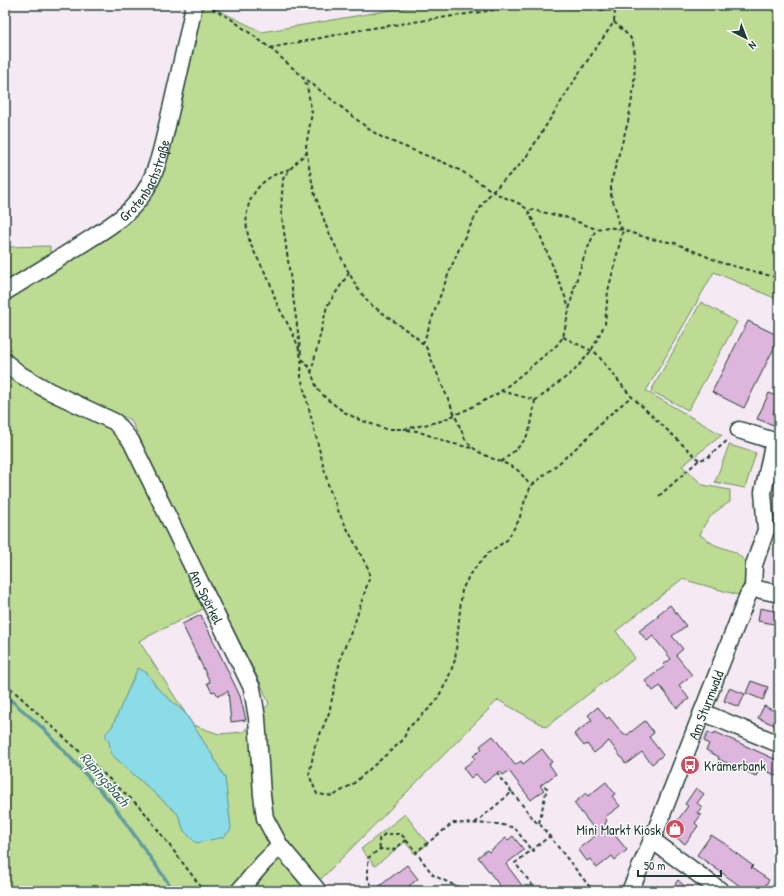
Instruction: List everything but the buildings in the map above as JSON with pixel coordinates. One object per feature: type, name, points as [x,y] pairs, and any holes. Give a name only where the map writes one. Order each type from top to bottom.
[{"type":"street","name":"Grotenbachstraße","points":[[5,292],[101,232],[128,211],[137,202],[147,188],[154,174],[161,150],[194,5]]},
{"type":"street","name":"Am Spörkel","points":[[5,362],[21,375],[49,391],[115,422],[131,441],[252,688],[257,718],[262,795],[266,818],[280,846],[318,891]]},
{"type":"street","points":[[739,430],[774,441],[763,492],[766,530],[754,565],[753,588],[779,594]]},
{"type":"street","name":"Am Sturmwald","points":[[630,891],[652,840],[748,595],[753,588]]},
{"type":"street","points":[[702,712],[779,744]]},
{"type":"street","points":[[652,840],[721,891]]},
{"type":"street","points":[[240,891],[262,863],[280,846]]},
{"type":"path","points":[[205,5],[231,19],[270,48],[302,76],[382,138],[445,163],[527,209],[565,217],[596,229],[608,227],[623,230],[651,240],[675,243],[722,263],[775,277],[779,276]]},
{"type":"path","points":[[270,48],[360,30],[527,5]]},
{"type":"path","points":[[544,5],[615,11],[625,5]]},
{"type":"path","points":[[423,344],[442,291],[461,246],[486,199],[526,159],[581,70],[614,22],[615,11]]},
{"type":"path","points":[[614,22],[630,38],[633,43],[635,54],[633,94],[628,122],[610,182],[611,195],[617,213],[618,224],[623,230]]},
{"type":"path","points":[[302,76],[307,86],[312,112],[306,146],[314,192],[328,231],[358,289],[370,304],[403,327],[426,347],[465,439],[482,454],[517,470],[531,486]]},
{"type":"path","points":[[307,152],[290,169],[284,179],[281,210],[301,358],[301,377],[329,488],[347,529],[369,570],[369,579],[354,625],[341,656],[329,713],[315,746],[309,775],[317,794],[333,796],[354,783],[403,740],[408,728],[435,703],[447,681],[455,660],[462,590],[470,574],[488,553],[507,540],[519,520],[531,486],[632,396]]},
{"type":"path","points":[[290,169],[276,172],[262,182],[250,197],[246,216],[248,236],[270,283],[276,301],[295,339],[301,358],[310,368],[317,389],[344,412],[360,420],[386,429],[417,431],[450,443],[474,448]]},
{"type":"path","points":[[527,209],[540,235],[570,311]]},
{"type":"path","points":[[404,430],[455,415],[501,391],[563,338],[574,288],[584,257],[596,229]]},
{"type":"path","points":[[501,391],[535,400],[542,397],[575,370],[591,351],[605,324],[608,291],[623,230]]},
{"type":"path","points":[[311,373],[327,306],[349,272]]},
{"type":"path","points":[[563,338],[596,353],[632,396],[699,460]]},
{"type":"path","points":[[500,462],[516,450],[528,436],[535,400]]},
{"type":"path","points":[[659,496],[699,460],[708,458],[739,430]]},
{"type":"path","points":[[5,683],[142,809],[204,891]]},
{"type":"path","points":[[498,772],[500,777],[536,822],[539,823],[550,836],[593,891]]},
{"type":"path","points":[[539,823],[547,788],[541,784]]},
{"type":"path","points":[[474,823],[512,792]]},
{"type":"path","points":[[416,852],[453,823],[499,824],[515,828],[531,850],[534,851]]},
{"type":"path","points":[[380,849],[379,839],[385,834],[401,834],[433,875],[466,891]]},
{"type":"path","points":[[537,891],[515,862],[550,836]]},
{"type":"path","points":[[376,891],[368,880],[368,858],[380,849],[392,850],[406,840]]},
{"type":"green space","points":[[202,5],[208,5],[262,32],[420,5],[779,5],[779,300],[714,272],[646,391],[722,435],[682,466],[703,485],[730,490],[730,502],[708,519],[700,535],[715,545],[735,552],[751,566],[738,595],[682,579],[616,631],[635,658],[546,727],[498,700],[323,877],[306,891],[5,891],[5,373],[50,398],[108,423],[122,440],[207,607],[139,641],[193,725],[219,734],[243,732],[269,704],[260,682],[180,525],[131,420],[81,399],[49,383],[33,374],[5,352],[5,300],[153,191],[193,47]],"holes":[[[138,668],[147,673],[157,688],[185,713],[225,778],[231,829],[224,837],[211,839],[184,831],[178,814],[111,754],[109,740],[106,733],[112,727]]]},
{"type":"green space","points":[[50,246],[50,256],[5,283],[5,247]]},
{"type":"green space","points":[[701,302],[737,322],[688,410],[651,391]]},
{"type":"green space","points":[[729,445],[756,453],[745,488],[715,482]]},
{"type":"green space","points":[[405,814],[428,844],[415,854],[405,842],[375,866],[361,849]]},
{"type":"water","points":[[138,668],[147,673],[157,688],[185,713],[225,778],[231,829],[224,837],[196,843],[184,831],[178,814],[111,754],[106,733],[112,727]]},
{"type":"waterway","name":"Rüpingsbach","points":[[5,695],[44,729],[111,802],[174,891]]},
{"type":"place","name":"Krämerbank","points":[[690,765]]},
{"type":"place","name":"Mini Markt Kiosk","points":[[675,829]]}]
